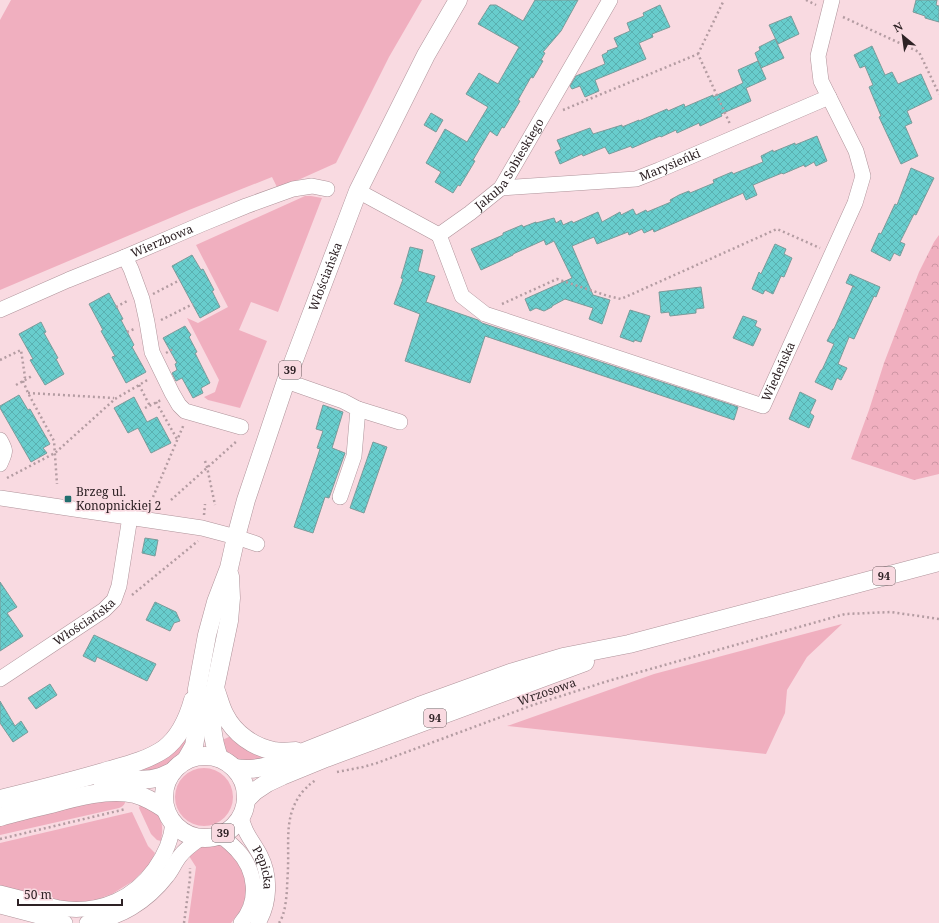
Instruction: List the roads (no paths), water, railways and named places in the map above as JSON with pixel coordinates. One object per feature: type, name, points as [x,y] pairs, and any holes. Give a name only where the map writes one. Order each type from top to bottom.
[{"type":"main road","name":"Włościańska","points":[[186,760],[194,746],[198,714],[196,690],[207,635],[216,602],[229,568],[246,500],[286,381],[358,191],[426,55],[458,0]]},
{"type":"main road","name":"94","points":[[234,768],[245,770],[268,766],[419,706],[513,672],[563,657],[629,644],[939,562]]},
{"type":"main road","name":"Włościańska","points":[[219,758],[212,734],[212,702],[216,690],[229,621],[231,598],[229,568]]},
{"type":"main road","name":"94","points":[[243,808],[255,791],[268,783],[297,770],[579,665],[629,644]]},
{"type":"main road","points":[[68,782],[136,762],[154,755],[165,748],[181,730],[189,714],[196,690]]},
{"type":"main road","points":[[216,690],[226,718],[244,738],[254,744],[275,752],[307,750]]},
{"type":"main road","name":"39","points":[[0,817],[86,795],[103,793],[134,794],[149,799],[169,816],[185,833],[193,836],[208,837],[224,833],[236,823],[243,808],[246,791],[240,774],[225,760],[219,758],[202,755],[186,760],[176,767],[167,780],[164,790],[164,799],[169,816]]},
{"type":"main road","name":"39","points":[[0,799],[68,782],[102,778],[138,780],[161,777],[172,772]]},
{"type":"street","name":"Jakuba Sobieskiego","points":[[439,235],[501,188],[610,0]]},
{"type":"street","name":"Wiedeńska","points":[[439,235],[462,296],[485,314],[763,406],[855,203],[863,176],[856,151],[821,81],[818,56],[830,5]]},
{"type":"street","name":"Marysieńki","points":[[501,188],[636,179],[829,97]]},
{"type":"street","name":"Wierzbowa","points":[[0,310],[246,206],[293,190],[312,186],[327,189]]},
{"type":"street","points":[[358,191],[439,235]]},
{"type":"street","points":[[125,257],[142,299],[152,352],[179,405],[185,411],[242,432]]},
{"type":"street","points":[[286,381],[343,401],[358,409],[400,422]]},
{"type":"street","points":[[340,497],[354,456],[358,409]]},
{"type":"street","points":[[0,440],[5,452],[0,464]]},
{"type":"street","points":[[0,498],[202,528],[257,544]]},
{"type":"street","name":"Włościańska","points":[[1,675],[104,610],[114,600],[119,586],[130,517]]},
{"type":"street","name":"Pępicka","points":[[243,808],[243,826],[260,854],[266,873],[266,905],[258,923]]},
{"type":"street","points":[[0,893],[67,909],[90,908],[117,901],[146,879],[162,858],[172,832],[169,816]]},
{"type":"street","points":[[87,923],[106,920],[118,916],[139,904],[150,895],[167,876],[180,856],[188,847],[208,837]]},
{"type":"street","name":"Pępicka","points":[[208,837],[225,840],[246,860],[250,869],[254,886],[253,897],[250,910],[241,923]]},
{"type":"street","points":[[0,906],[66,923]]},
{"type":"place","name":"Brzeg ul. Konopnickiej 2","points":[[68,499]]}]
